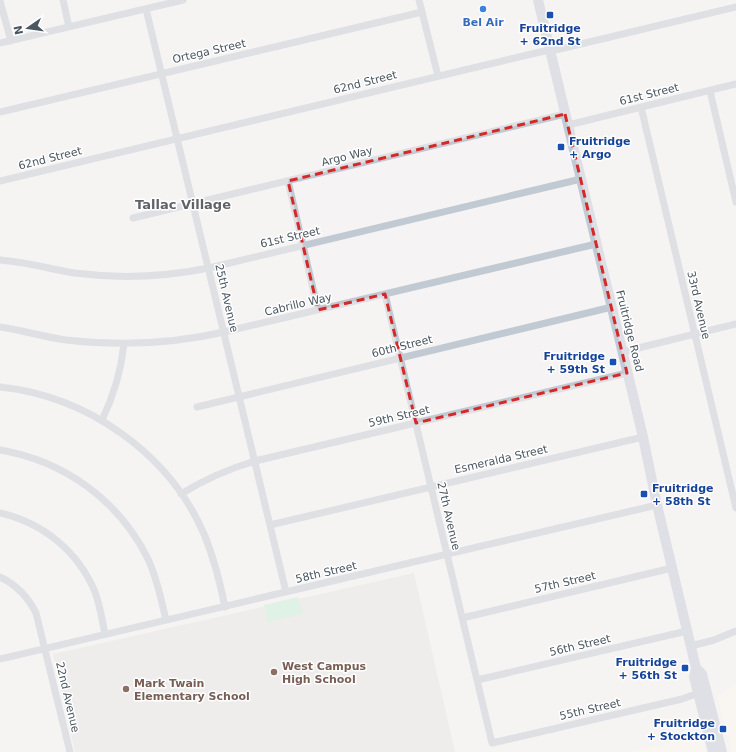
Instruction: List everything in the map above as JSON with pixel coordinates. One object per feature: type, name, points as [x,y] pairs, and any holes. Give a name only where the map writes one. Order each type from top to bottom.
[{"type":"main road","name":"Fruitridge Road","points":[[538,0],[643,437],[657,505],[696,668],[694,677],[713,752]]},
{"type":"main road","name":"Fruitridge Road","points":[[696,668],[702,674],[722,752]]},
{"type":"street","points":[[63,0],[69,27]]},
{"type":"street","points":[[0,43],[183,0]]},
{"type":"street","points":[[419,0],[438,76]]},
{"type":"street","points":[[0,1],[11,41]]},
{"type":"street","name":"62nd Street","points":[[0,181],[438,76],[560,49],[736,7]]},
{"type":"street","name":"25th Avenue","points":[[146,9],[286,592]]},
{"type":"street","name":"Ortega Street","points":[[0,112],[422,12]]},
{"type":"street","name":"61st Street","points":[[568,125],[736,84]]},
{"type":"street","points":[[710,91],[736,202]]},
{"type":"street","name":"33rd Avenue","points":[[641,107],[736,508]]},
{"type":"street","name":"Argo Way","points":[[133,218],[565,114]]},
{"type":"street","name":"61st Street","points":[[0,260],[30,264],[74,273],[123,277],[173,274],[209,268],[581,179]]},
{"type":"street","points":[[288,181],[318,310]]},
{"type":"street","name":"Cabrillo Way","points":[[0,327],[65,340],[124,344],[167,342],[224,332],[596,244]]},
{"type":"street","name":"27th Avenue","points":[[385,294],[492,743]]},
{"type":"street","name":"60th Street","points":[[197,407],[612,307]]},
{"type":"street","points":[[622,352],[736,324]]},
{"type":"street","points":[[102,420],[110,404],[117,384],[122,363],[124,344]]},
{"type":"street","name":"59th Street","points":[[181,494],[200,482],[255,461],[628,373]]},
{"type":"street","points":[[0,387],[31,392],[77,408],[102,420],[147,454],[181,494],[197,521],[218,570],[225,607]]},
{"type":"street","name":"Esmeralda Street","points":[[270,524],[431,488],[643,437]]},
{"type":"street","points":[[0,450],[31,457],[50,464],[82,482],[108,504],[130,530],[148,559],[160,592],[166,620]]},
{"type":"street","name":"58th Street","points":[[0,659],[657,505]]},
{"type":"street","points":[[0,513],[26,521],[39,528],[59,542],[69,552],[82,568],[95,593],[100,608],[105,634]]},
{"type":"street","name":"57th Street","points":[[462,618],[672,568]]},
{"type":"street","name":"22nd Avenue","points":[[0,577],[19,589],[31,604],[39,622],[70,752]]},
{"type":"street","name":"56th Street","points":[[477,680],[688,631]]},
{"type":"street","points":[[691,646],[714,640],[736,631]]},
{"type":"street","name":"55th Street","points":[[492,743],[694,695]]},
{"type":"highlighted area","points":[[565,114],[627,373],[416,423],[385,294],[318,310],[288,181]]},
{"type":"shaded area","points":[[414,573],[455,752],[75,752],[53,654]]},
{"type":"shaded area","points":[[736,684],[736,752],[732,752],[717,696]]},
{"type":"shaded area","points":[[702,735],[706,752],[633,752]]},
{"type":"green space","points":[[298,597],[303,614],[268,622],[264,605]]},
{"type":"place","name":"Bel Air","points":[[483,9]]},
{"type":"place","name":"Fruitridge + 62nd St","points":[[550,15]]},
{"type":"place","name":"Fruitridge + Argo","points":[[561,147]]},
{"type":"place","name":"Fruitridge + 59th St","points":[[613,362]]},
{"type":"place","name":"Fruitridge + 58th St","points":[[644,494]]},
{"type":"place","name":"Fruitridge + 56th St","points":[[685,668]]},
{"type":"place","name":"West Campus High School","points":[[274,672]]},
{"type":"place","name":"Mark Twain Elementary School","points":[[126,689]]},
{"type":"place","name":"Fruitridge + Stockton","points":[[723,729]]},
{"type":"district","name":"Tallac Village","points":[[183,204]]}]
